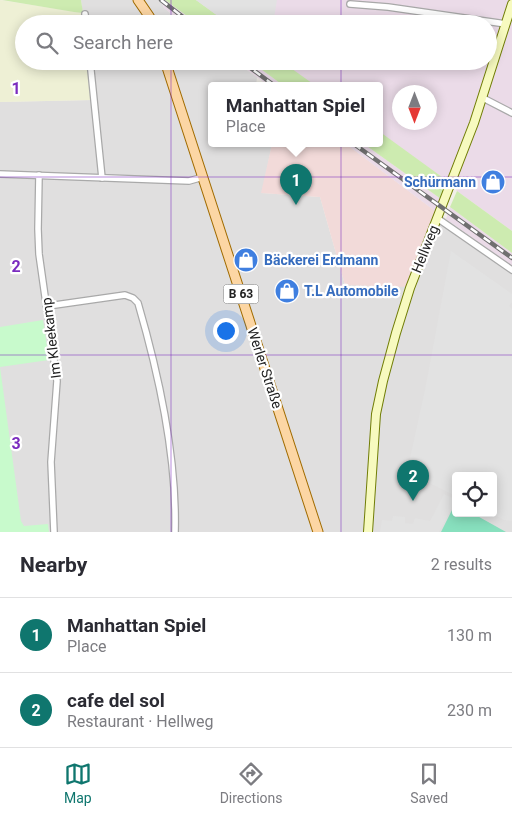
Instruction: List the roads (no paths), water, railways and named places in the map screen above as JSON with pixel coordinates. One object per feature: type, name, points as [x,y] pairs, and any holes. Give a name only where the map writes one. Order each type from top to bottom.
[{"type":"main road","points":[[138,0],[148,15]]},
{"type":"main road","name":"Werler Straße","points":[[168,70],[318,532]]},
{"type":"street","points":[[350,4],[444,15]]},
{"type":"street","name":"Hellweg","points":[[497,53],[512,4]]},
{"type":"street","points":[[497,23],[506,24]]},
{"type":"street","points":[[91,70],[102,178]]},
{"type":"street","name":"Hellweg","points":[[368,532],[376,414],[383,381],[410,288],[483,98],[492,70]]},
{"type":"street","points":[[483,98],[512,113]]},
{"type":"street","points":[[0,174],[189,181],[203,177]]},
{"type":"street","name":"Im Kleekamp","points":[[39,175],[38,230],[40,254],[57,381],[51,462],[54,532]]},
{"type":"street","points":[[437,218],[512,270]]},
{"type":"street","points":[[48,306],[125,294],[138,303],[151,348],[166,429],[174,495],[175,532]]},
{"type":"railway","points":[[161,0],[180,15]]},
{"type":"railway","points":[[253,70],[270,82]]},
{"type":"railway","points":[[358,147],[512,258]]},
{"type":"place","name":"Schürmann","points":[[493,182]]},
{"type":"place","name":"Manhattan Spiel","points":[[296,205]]},
{"type":"place","name":"Bäckerei Erdmann","points":[[246,260]]},
{"type":"place","name":"T.L Automobile","points":[[287,291]]},
{"type":"place","name":"cafe del sol","points":[[413,501]]}]
